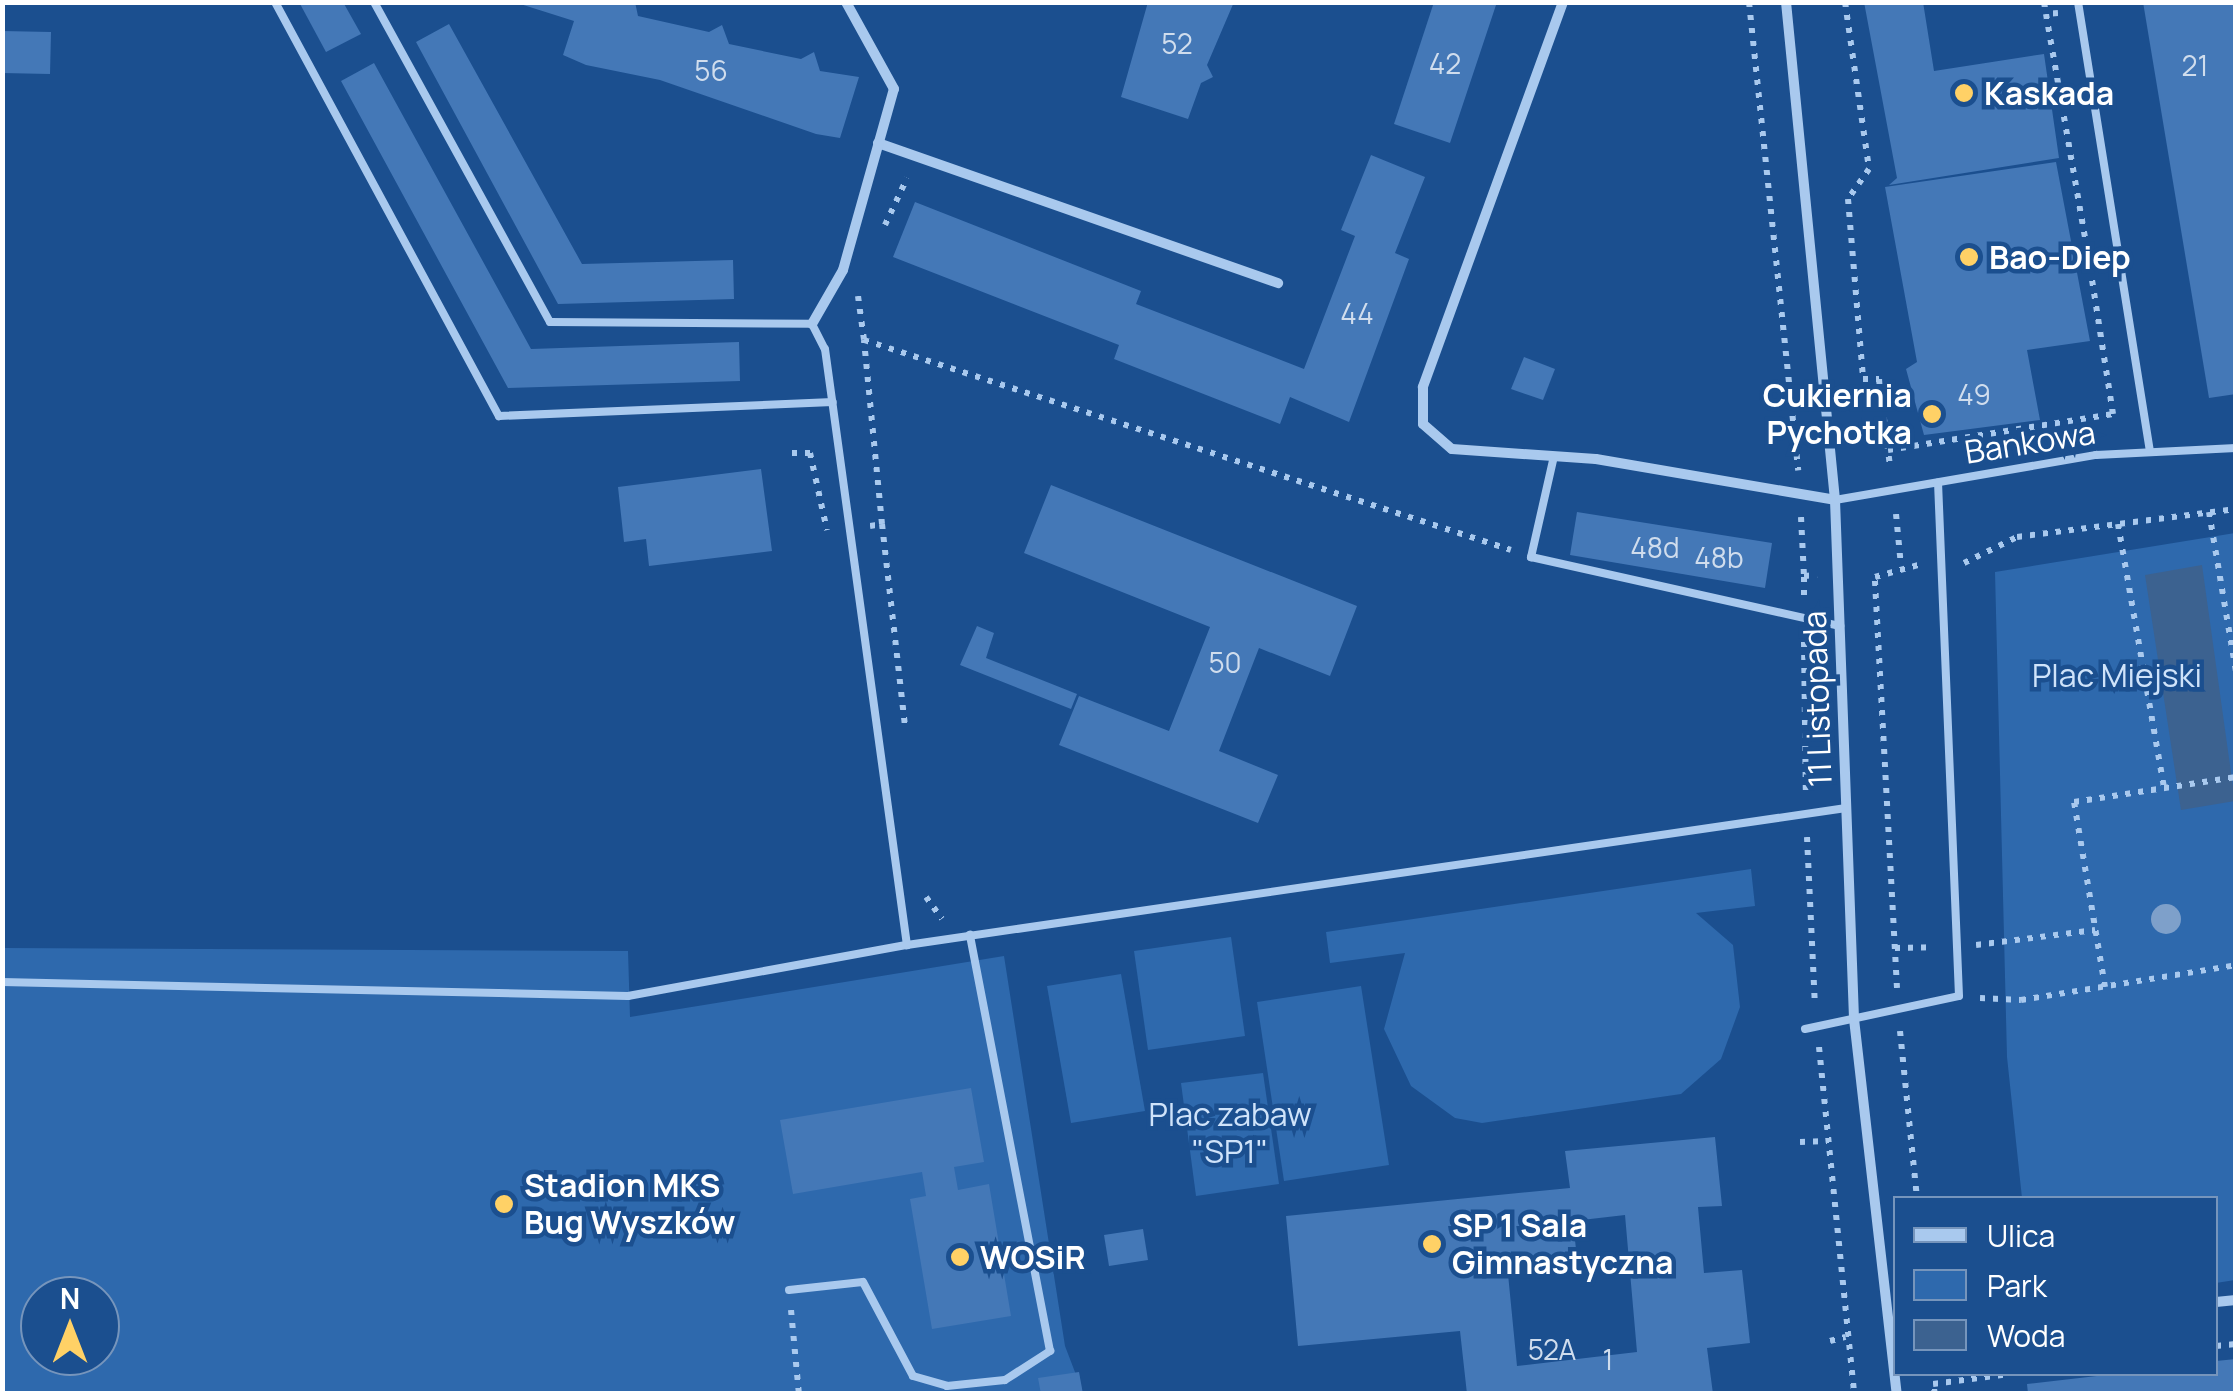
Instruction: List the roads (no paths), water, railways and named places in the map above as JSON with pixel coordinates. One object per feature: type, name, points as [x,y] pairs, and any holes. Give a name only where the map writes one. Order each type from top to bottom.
[{"type":"street","points":[[812,324],[843,270],[894,88],[846,2]]},
{"type":"street","points":[[1563,2],[1423,386],[1423,424],[1452,449],[1554,456],[1835,500]]},
{"type":"street","name":"11 Listopada","points":[[1786,2],[1835,500],[1854,1019],[1893,1349]]},
{"type":"street","points":[[878,143],[1278,283]]},
{"type":"lane","points":[[275,2],[498,416],[833,402]]},
{"type":"lane","points":[[374,2],[550,322],[812,324],[833,402],[906,945]]},
{"type":"lane","points":[[2079,7],[2116,262],[2150,452]]},
{"type":"lane","name":"Bankowa","points":[[1835,500],[2150,452],[2236,448]]},
{"type":"lane","points":[[1554,456],[1531,557],[1804,625],[1840,626]]},
{"type":"lane","points":[[1805,1029],[1959,996],[1938,482]]},
{"type":"lane","points":[[2,982],[628,996],[955,937],[1846,808]]},
{"type":"lane","points":[[789,1290],[864,1282],[914,1376],[946,1386],[1005,1380],[1050,1351],[970,936]]},
{"type":"water","points":[[2202,565],[2235,801],[2181,810],[2145,575]]},
{"type":"place","name":"Kaskada","points":[[1964,93]]},
{"type":"place","name":"Bao-Diep","points":[[1969,257]]},
{"type":"place","name":"Cukiernia Pychotka","points":[[1932,414]]},
{"type":"place","name":"Stadion MKS Bug Wyszków","points":[[504,1204]]},
{"type":"place","name":"SP 1 Sala Gimnastyczna","points":[[1432,1244]]},
{"type":"place","name":"WOSiR","points":[[960,1257]]},
{"type":"park label","name":"Plac Miejski","points":[[2117,675]]},
{"type":"park label","name":"Plac zabaw \"SP1\"","points":[[1230,1134]]}]
